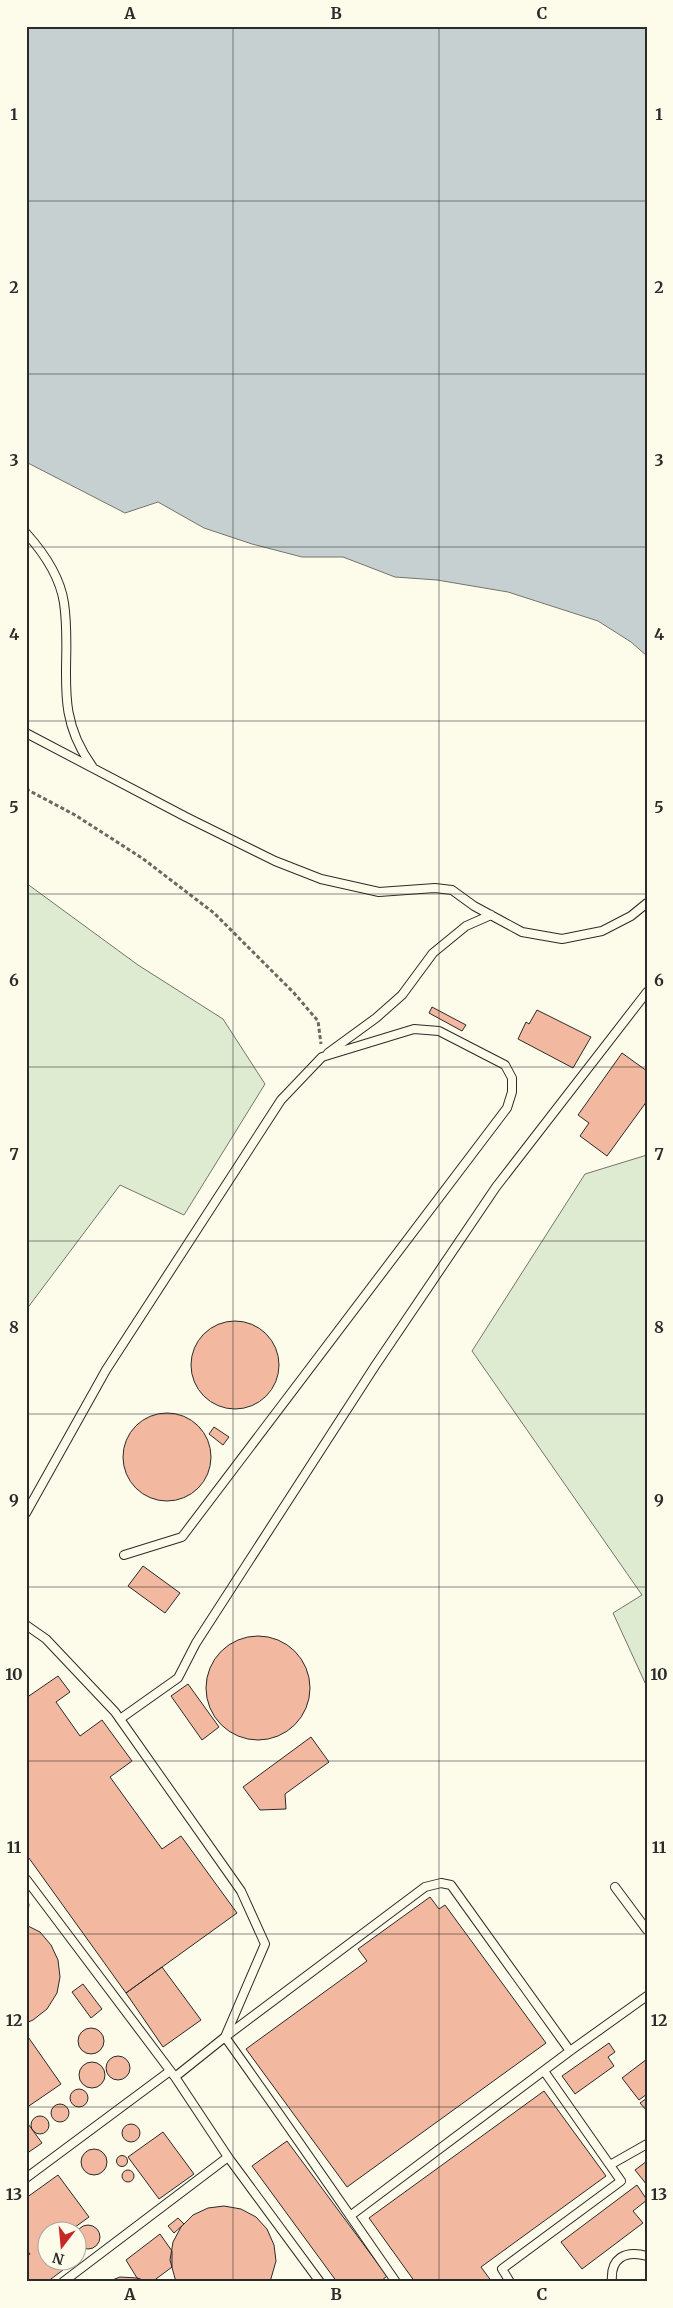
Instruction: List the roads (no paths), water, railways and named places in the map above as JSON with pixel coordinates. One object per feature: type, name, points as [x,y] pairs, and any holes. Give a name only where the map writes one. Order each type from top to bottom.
[{"type":"lane","points":[[26,533],[45,556],[57,579],[64,603],[66,704],[81,750],[94,767]]},
{"type":"lane","points":[[26,733],[94,767],[186,817],[275,861],[321,879],[379,892],[435,888],[452,890],[491,916],[522,932],[562,939],[602,931],[631,916],[647,903]]},
{"type":"lane","points":[[26,1513],[121,1345],[280,1100],[322,1057],[376,1018],[402,995],[433,953],[466,926],[491,916]]},
{"type":"lane","points":[[120,1719],[178,1678],[196,1643],[375,1366],[496,1187],[647,992]]},
{"type":"lane","points":[[124,1555],[182,1537],[507,1108],[512,1092],[512,1078],[505,1065],[439,1031],[414,1029],[322,1057]]},
{"type":"lane","points":[[26,1625],[46,1639],[120,1719],[241,1891],[265,1944],[225,2037]]},
{"type":"lane","points":[[26,1879],[173,2074],[228,2157],[320,2282]]},
{"type":"lane","points":[[26,2178],[225,2037],[425,1887],[441,1883],[451,1885],[467,1905],[570,2051]]},
{"type":"lane","points":[[615,1887],[647,1930]]},
{"type":"lane","points":[[350,2216],[570,2051],[647,1996]]},
{"type":"lane","points":[[225,2037],[396,2282]]},
{"type":"lane","points":[[510,2282],[502,2269],[621,2181],[544,2071]]},
{"type":"lane","points":[[610,2165],[647,2144]]},
{"type":"lane","points":[[63,2282],[228,2157]]},
{"type":"lane","points":[[612,2282],[611,2270],[621,2257],[634,2253],[647,2256]]}]
